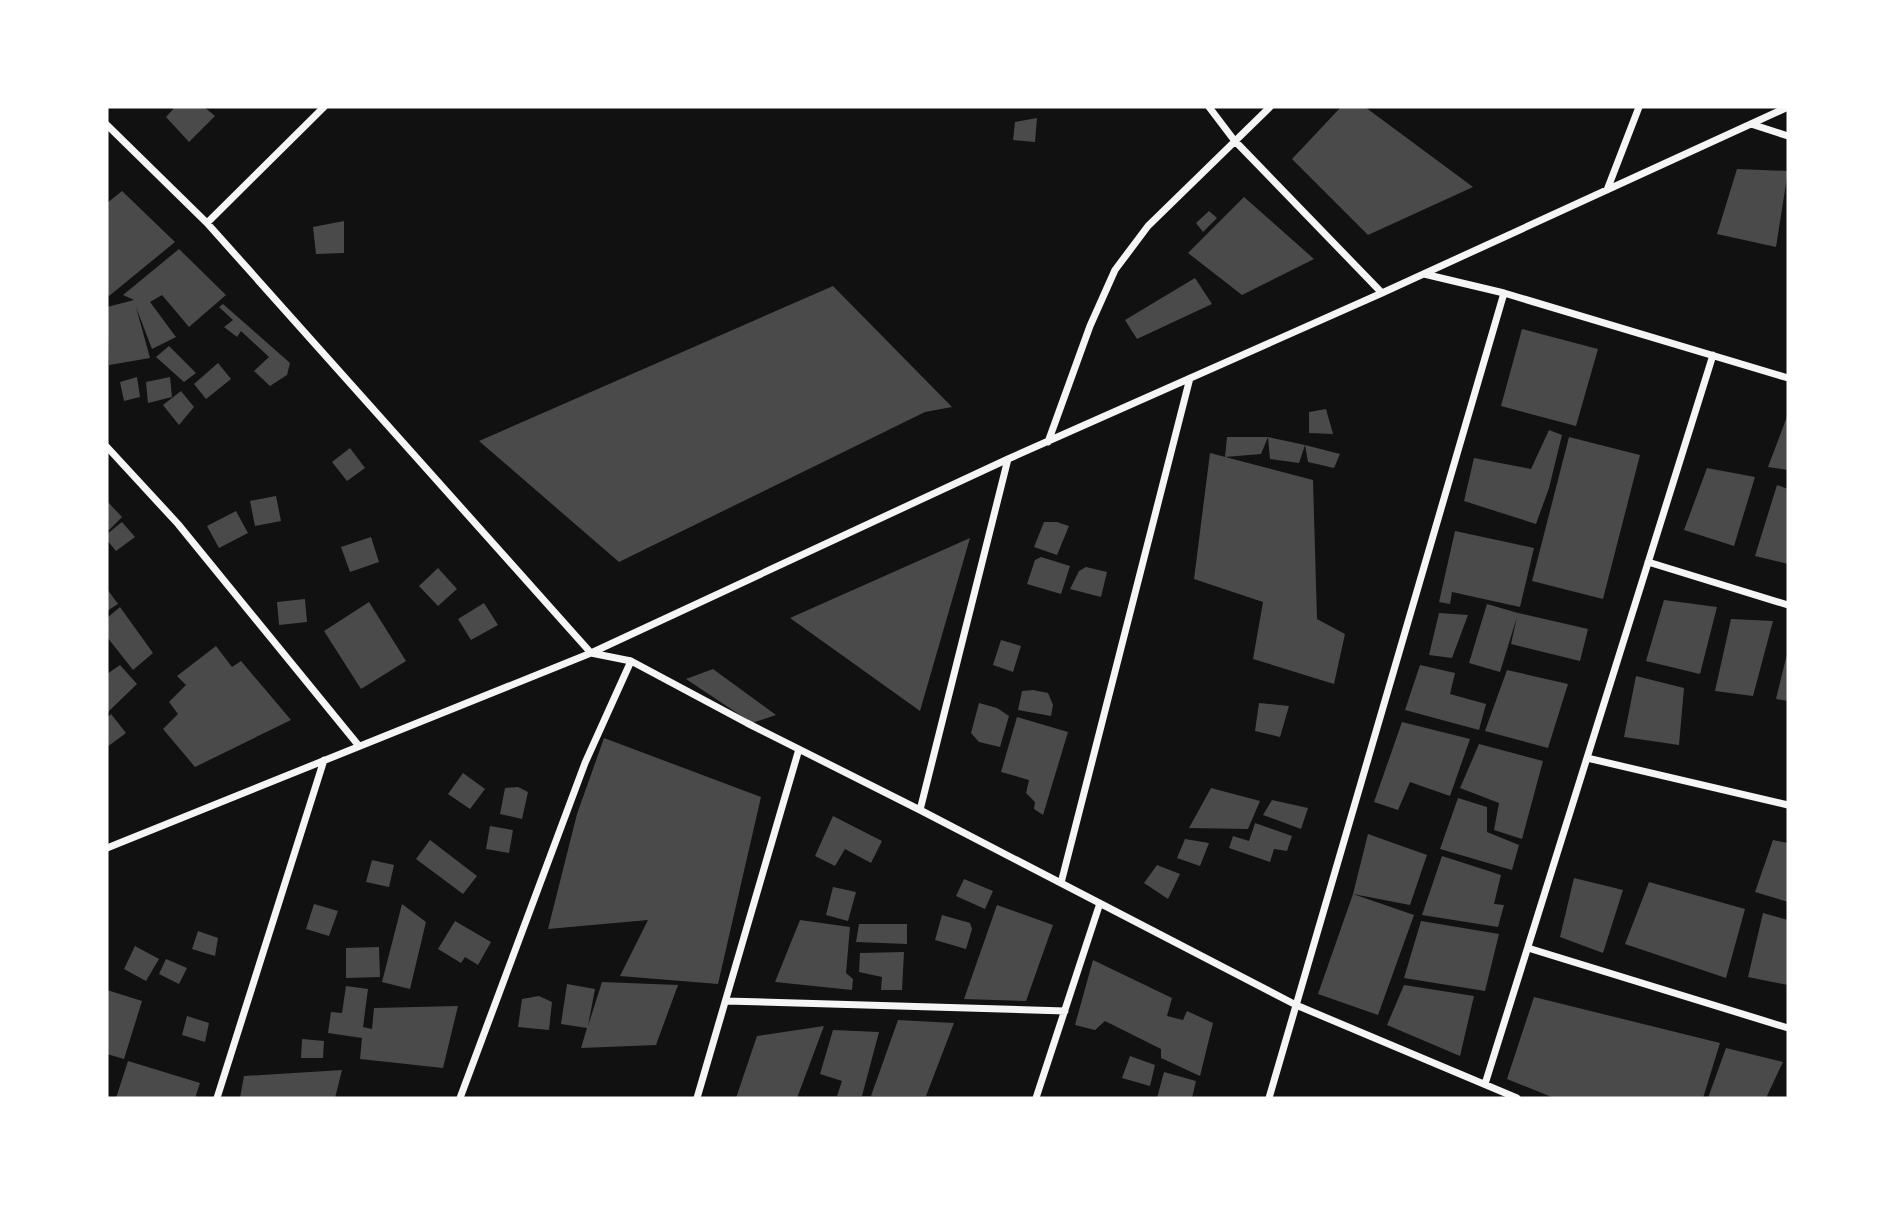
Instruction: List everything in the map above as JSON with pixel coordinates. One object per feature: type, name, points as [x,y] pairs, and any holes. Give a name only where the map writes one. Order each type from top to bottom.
[{"type":"street","points":[[207,223],[324,107]]},
{"type":"street","points":[[1209,107],[1234,140],[1382,293]]},
{"type":"street","points":[[1048,442],[1090,326],[1115,270],[1148,226],[1270,107]]},
{"type":"street","points":[[1607,190],[1639,107]]},
{"type":"street","points":[[107,847],[591,653],[1008,459],[1382,293],[1788,107]]},
{"type":"street","points":[[1752,124],[1788,136]]},
{"type":"street","points":[[107,125],[207,223],[591,653],[631,661],[1296,1005],[1517,1098]]},
{"type":"street","points":[[1424,274],[1504,293],[1788,378]]},
{"type":"street","points":[[1269,1098],[1504,293]]},
{"type":"street","points":[[1485,1084],[1713,355]]},
{"type":"street","points":[[1061,883],[1190,378]]},
{"type":"street","points":[[107,447],[177,524],[359,746]]},
{"type":"street","points":[[920,810],[1008,459]]},
{"type":"street","points":[[1648,562],[1788,604]]},
{"type":"street","points":[[460,1098],[585,762],[631,661]]},
{"type":"street","points":[[697,1098],[799,749]]},
{"type":"street","points":[[1587,758],[1788,805]]},
{"type":"street","points":[[217,1098],[324,760]]},
{"type":"street","points":[[1036,1098],[1100,903]]},
{"type":"street","points":[[1528,948],[1788,1028]]},
{"type":"street","points":[[726,1002],[1065,1011]]},
{"type":"building","points":[[175,107],[204,107],[215,116],[189,142],[166,117]]},
{"type":"building","points":[[1341,107],[1365,107],[1473,187],[1368,235],[1292,159]]},
{"type":"building","points":[[1037,118],[1035,142],[1013,140],[1015,122]]},
{"type":"building","points":[[1737,169],[1788,171],[1776,247],[1717,234]]},
{"type":"building","points":[[122,191],[175,242],[109,296],[107,203]]},
{"type":"building","points":[[1244,197],[1314,259],[1242,295],[1188,253]]},
{"type":"building","points":[[1209,211],[1217,218],[1203,232],[1196,223]]},
{"type":"building","points":[[344,221],[344,253],[316,254],[313,227]]},
{"type":"building","points":[[179,249],[226,295],[189,327],[162,295],[150,302],[176,337],[152,349],[136,307],[150,358],[109,365],[107,307],[134,300],[123,295]]},
{"type":"building","points":[[1195,278],[1212,304],[1137,339],[1125,320]]},
{"type":"building","points":[[833,286],[952,407],[925,412],[619,562],[479,441]]},
{"type":"building","points":[[223,304],[290,363],[287,375],[270,386],[254,371],[269,357],[241,331],[237,337],[224,327],[233,320],[219,307]]},
{"type":"building","points":[[1522,329],[1598,349],[1576,426],[1501,406]]},
{"type":"building","points":[[169,346],[196,373],[184,382],[156,357]]},
{"type":"building","points":[[218,363],[231,379],[206,399],[194,384]]},
{"type":"building","points":[[137,377],[140,397],[124,401],[120,382]]},
{"type":"building","points":[[170,377],[172,397],[148,403],[146,382]]},
{"type":"building","points":[[181,391],[194,407],[179,425],[163,405]]},
{"type":"building","points":[[1326,409],[1333,434],[1309,433],[1309,412]]},
{"type":"building","points":[[1788,414],[1788,470],[1768,467]]},
{"type":"building","points":[[1549,430],[1562,435],[1549,488],[1536,524],[1464,501],[1474,458],[1531,469]]},
{"type":"building","points":[[1227,437],[1268,437],[1261,454],[1225,457]]},
{"type":"building","points":[[1268,437],[1305,445],[1299,463],[1270,459]]},
{"type":"building","points":[[1569,437],[1640,455],[1603,599],[1532,581]]},
{"type":"building","points":[[1305,445],[1340,454],[1334,468],[1308,462]]},
{"type":"building","points":[[350,448],[365,468],[347,481],[332,462]]},
{"type":"building","points":[[1210,453],[1313,480],[1317,619],[1345,634],[1334,684],[1253,659],[1263,602],[1194,579]]},
{"type":"building","points":[[1707,468],[1755,477],[1734,546],[1684,530]]},
{"type":"building","points":[[1777,485],[1788,489],[1788,564],[1755,556]]},
{"type":"building","points":[[276,496],[281,521],[255,526],[250,501]]},
{"type":"building","points":[[107,501],[122,517],[109,530],[107,528]]},
{"type":"building","points":[[236,511],[248,533],[219,548],[207,526]]},
{"type":"building","points":[[122,522],[135,537],[116,551],[107,540],[107,534]]},
{"type":"building","points":[[1044,522],[1069,526],[1057,555],[1034,547]]},
{"type":"building","points":[[1455,531],[1534,548],[1520,607],[1452,592],[1450,604],[1439,602]]},
{"type":"building","points":[[371,537],[379,562],[350,572],[341,547]]},
{"type":"building","points":[[970,538],[920,711],[790,618]]},
{"type":"building","points":[[1041,557],[1070,566],[1061,594],[1027,584],[1035,560]]},
{"type":"building","points":[[1086,567],[1107,572],[1101,597],[1070,589],[1079,571]]},
{"type":"building","points":[[438,568],[457,589],[438,606],[419,586]]},
{"type":"building","points":[[107,589],[118,604],[107,611]]},
{"type":"building","points":[[305,599],[307,622],[279,625],[277,602]]},
{"type":"building","points":[[1664,600],[1717,607],[1700,674],[1646,661]]},
{"type":"building","points":[[369,602],[406,661],[361,689],[324,631]]},
{"type":"building","points":[[484,603],[498,625],[471,640],[458,619]]},
{"type":"building","points":[[1487,604],[1588,629],[1580,661],[1511,644],[1517,617],[1500,672],[1469,663]]},
{"type":"building","points":[[120,607],[153,653],[133,670],[107,637],[107,618]]},
{"type":"building","points":[[1439,613],[1468,615],[1452,658],[1429,655]]},
{"type":"building","points":[[1731,619],[1773,621],[1753,696],[1715,691]]},
{"type":"building","points":[[1001,640],[1021,646],[1013,672],[993,665]]},
{"type":"building","points":[[216,646],[232,667],[241,661],[291,720],[195,767],[163,729],[178,714],[169,702],[186,685],[177,676]]},
{"type":"building","points":[[1788,654],[1788,701],[1776,699]]},
{"type":"building","points":[[120,665],[137,684],[107,713],[107,674]]},
{"type":"building","points":[[1420,665],[1455,673],[1450,694],[1486,704],[1479,730],[1405,710]]},
{"type":"building","points":[[713,669],[776,715],[752,723],[686,679]]},
{"type":"building","points":[[1507,670],[1568,684],[1548,748],[1485,731]]},
{"type":"building","points":[[1636,676],[1684,688],[1679,745],[1624,737]]},
{"type":"building","points":[[1022,691],[1048,693],[1053,705],[1051,716],[1018,710]]},
{"type":"building","points":[[979,703],[997,708],[1009,716],[1000,747],[979,742],[971,733]]},
{"type":"building","points":[[1259,703],[1289,706],[1280,737],[1255,731]]},
{"type":"building","points":[[111,714],[126,733],[107,747],[107,718]]},
{"type":"building","points":[[1017,717],[1068,732],[1043,815],[1034,809],[1035,802],[1026,793],[1029,780],[1001,772]]},
{"type":"building","points":[[1402,722],[1470,739],[1450,796],[1410,782],[1398,810],[1374,802]]},
{"type":"building","points":[[604,738],[761,797],[718,984],[620,976],[648,920],[548,929],[577,814]]},
{"type":"building","points":[[1479,744],[1543,761],[1522,839],[1494,830],[1499,803],[1460,788]]},
{"type":"building","points":[[463,773],[485,789],[470,809],[448,794]]},
{"type":"building","points":[[518,787],[528,792],[522,819],[500,814],[505,788]]},
{"type":"building","points":[[1211,788],[1260,801],[1248,829],[1189,828]]},
{"type":"building","points":[[1458,798],[1487,807],[1487,832],[1519,845],[1512,870],[1440,849]]},
{"type":"building","points":[[1272,800],[1308,808],[1301,829],[1263,815]]},
{"type":"building","points":[[833,816],[882,841],[871,863],[845,849],[835,866],[815,856]]},
{"type":"building","points":[[1255,823],[1292,836],[1287,851],[1274,849],[1270,862],[1229,848],[1233,836],[1249,841]]},
{"type":"building","points":[[490,826],[513,830],[509,853],[486,849]]},
{"type":"building","points":[[1368,834],[1427,855],[1410,905],[1353,894]]},
{"type":"building","points":[[1185,839],[1209,843],[1200,866],[1177,858]]},
{"type":"building","points":[[430,840],[477,876],[463,894],[416,859]]},
{"type":"building","points":[[1773,840],[1788,843],[1788,902],[1755,892]]},
{"type":"building","points":[[1442,856],[1501,875],[1494,904],[1504,905],[1498,927],[1422,915]]},
{"type":"building","points":[[372,860],[394,865],[389,887],[366,882]]},
{"type":"building","points":[[1157,865],[1180,874],[1168,899],[1144,883]]},
{"type":"building","points":[[1574,878],[1623,890],[1603,953],[1560,937]]},
{"type":"building","points":[[964,879],[993,891],[985,909],[956,896]]},
{"type":"building","points":[[1649,882],[1745,909],[1726,978],[1625,944]]},
{"type":"building","points":[[833,887],[856,892],[848,921],[826,915]]},
{"type":"building","points":[[1353,894],[1414,915],[1378,1015],[1318,994]]},
{"type":"building","points":[[314,904],[338,911],[329,936],[306,929]]},
{"type":"building","points":[[402,904],[426,922],[410,989],[382,982]]},
{"type":"building","points":[[997,905],[1053,925],[1026,1001],[964,999]]},
{"type":"building","points":[[1763,913],[1788,920],[1788,985],[1748,977]]},
{"type":"building","points":[[942,915],[970,923],[972,929],[966,949],[935,940]]},
{"type":"building","points":[[800,920],[850,927],[846,973],[853,979],[852,990],[775,982]]},
{"type":"building","points":[[455,921],[491,942],[478,965],[465,957],[461,963],[438,949]]},
{"type":"building","points":[[1421,921],[1499,934],[1485,991],[1404,978]]},
{"type":"building","points":[[859,924],[907,924],[907,944],[856,942]]},
{"type":"building","points":[[198,931],[218,938],[215,956],[192,949]]},
{"type":"building","points":[[135,946],[159,959],[146,981],[124,969]]},
{"type":"building","points":[[379,947],[380,977],[346,978],[346,948]]},
{"type":"building","points":[[904,952],[902,990],[881,990],[882,977],[859,972],[860,953]]},
{"type":"building","points":[[166,959],[187,968],[179,984],[159,974]]},
{"type":"building","points":[[1093,960],[1172,998],[1167,1016],[1183,1020],[1187,1011],[1213,1023],[1200,1076],[1161,1058],[1161,1049],[1105,1021],[1095,1030],[1075,1025]]},
{"type":"building","points":[[602,982],[678,985],[656,1045],[581,1048],[587,1028],[561,1024],[567,984],[595,989],[588,1026]]},
{"type":"building","points":[[1404,985],[1474,996],[1460,1056],[1387,1025]]},
{"type":"building","points":[[346,986],[368,989],[363,1027],[372,1029],[374,1008],[458,1006],[443,1068],[360,1059],[362,1038],[328,1033],[331,1012],[342,1013]]},
{"type":"building","points":[[107,990],[142,1001],[124,1059],[107,1054]]},
{"type":"building","points":[[539,996],[552,1002],[549,1030],[518,1027],[522,999]]},
{"type":"building","points":[[1534,997],[1720,1043],[1703,1098],[1554,1098],[1507,1079]]},
{"type":"building","points":[[187,1016],[209,1023],[205,1042],[182,1035]]},
{"type":"building","points":[[898,1020],[954,1023],[926,1096],[871,1096]]},
{"type":"building","points":[[824,1026],[797,1098],[736,1098],[757,1036]]},
{"type":"building","points":[[833,1030],[879,1032],[862,1096],[837,1096],[842,1081],[820,1074]]},
{"type":"building","points":[[302,1039],[324,1041],[323,1058],[301,1058]]},
{"type":"building","points":[[1726,1048],[1783,1062],[1766,1098],[1708,1098]]},
{"type":"building","points":[[1130,1056],[1155,1065],[1150,1086],[1122,1078]]},
{"type":"building","points":[[128,1061],[200,1083],[195,1098],[116,1098]]},
{"type":"building","points":[[342,1070],[335,1098],[240,1098],[244,1076]]},
{"type":"building","points":[[1164,1072],[1196,1081],[1192,1098],[1157,1098]]}]
